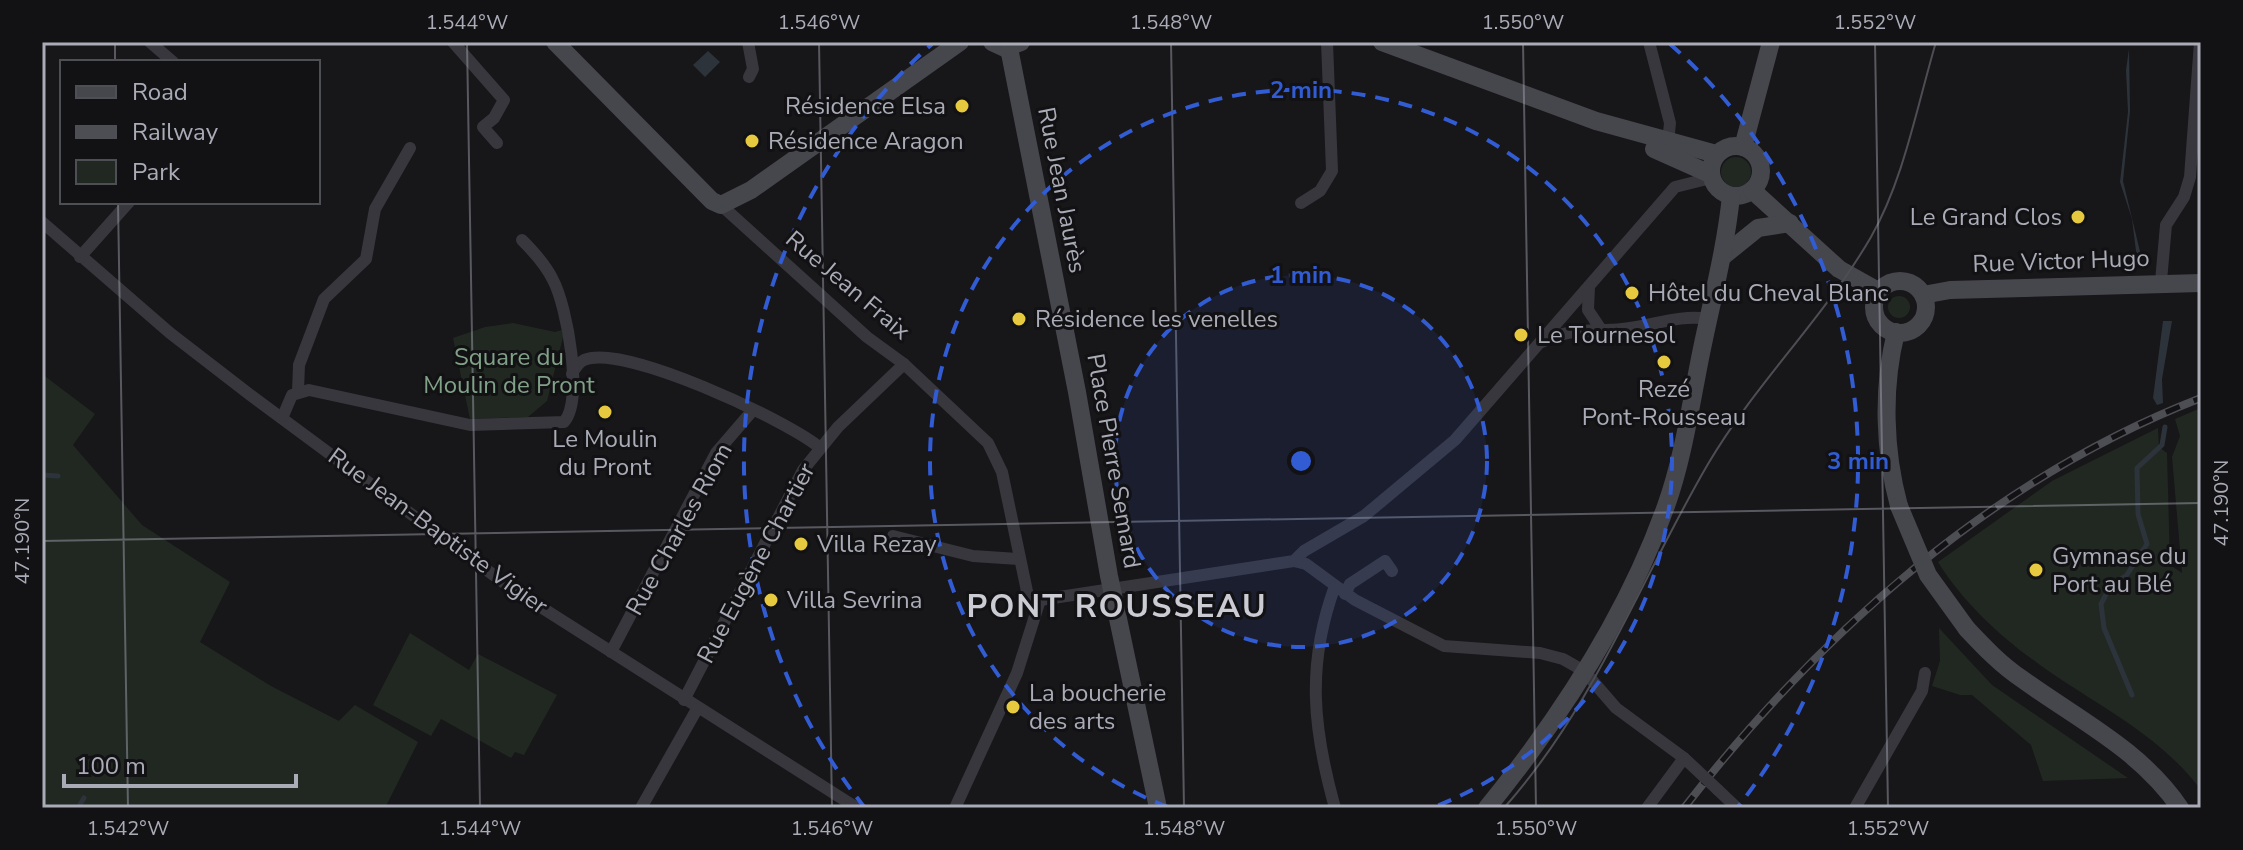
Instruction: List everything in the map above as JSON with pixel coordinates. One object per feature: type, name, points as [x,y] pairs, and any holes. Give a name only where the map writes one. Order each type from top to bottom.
[{"type":"street","points":[[150,42],[171,60]]},
{"type":"street","points":[[453,42],[504,100],[494,118],[483,127],[497,143]]},
{"type":"street","name":"Rue Jean Fraix","points":[[555,42],[712,201],[721,205],[867,337],[904,364],[994,452],[1002,472],[1028,596],[1040,600]]},
{"type":"street","points":[[748,42],[753,69],[749,77]]},
{"type":"street","points":[[721,205],[751,190],[960,42]]},
{"type":"street","points":[[1301,203],[1320,191],[1332,171],[1327,42]]},
{"type":"street","points":[[1382,42],[1672,150],[1711,176],[1718,190],[1731,196],[1752,190],[1759,181],[1761,167],[1755,154],[1743,147],[1728,146],[1716,154],[1672,150]]},
{"type":"street","points":[[1649,42],[1670,123],[1675,187]]},
{"type":"street","points":[[1743,147],[1771,42]]},
{"type":"street","name":"Rue Jean Jaurès","points":[[1007,44],[1067,342]]},
{"type":"street","points":[[2161,281],[2166,225],[2184,197],[2190,177],[2201,44]]},
{"type":"street","points":[[298,391],[299,365],[324,299],[366,259],[375,209],[410,148]]},
{"type":"street","points":[[1711,176],[1716,154]]},
{"type":"street","points":[[1294,561],[1304,551],[1364,516],[1455,440],[1542,342],[1547,331],[1581,291],[1589,287],[1675,187],[1711,176]]},
{"type":"street","points":[[1752,190],[1839,269],[1880,292]]},
{"type":"street","points":[[1487,808],[1538,744],[1584,671],[1623,600],[1666,505],[1709,319],[1731,196]]},
{"type":"street","points":[[80,257],[127,204]]},
{"type":"street","name":"Rue Jean-Baptiste Vigier","points":[[42,222],[170,333],[511,588],[857,808]]},
{"type":"street","points":[[1722,257],[1758,228],[1790,223]]},
{"type":"street","points":[[283,416],[292,395],[298,391],[327,393],[366,405],[470,425],[555,425],[564,422],[570,413],[572,374],[563,304],[547,270],[522,240]]},
{"type":"street","points":[[1902,281],[1914,285],[1923,295],[1926,306],[1923,319],[1912,330],[1896,332],[1885,328],[1876,317],[1874,305],[1880,292],[1889,284],[1902,281]]},
{"type":"street","name":"Rue Victor Hugo","points":[[1923,295],[1950,290],[2161,281],[2201,283]]},
{"type":"street","points":[[1589,287],[1588,310],[1600,328]]},
{"type":"street","points":[[1542,342],[1566,332],[1621,329],[1689,317],[1709,319]]},
{"type":"street","points":[[1896,332],[1891,353],[1888,432],[1899,506],[1928,575],[1967,629],[2019,677],[2140,762],[2164,785],[2180,808]]},
{"type":"street","name":"Place Pierre Semard","points":[[1067,342],[1158,808]]},
{"type":"street","points":[[572,374],[580,362],[591,359],[652,368],[715,390],[819,447]]},
{"type":"street","name":"Rue Eugène Chartier","points":[[684,700],[803,470],[819,447],[904,364]]},
{"type":"street","name":"Rue Charles Riom","points":[[611,652],[716,453],[753,410]]},
{"type":"street","points":[[893,536],[973,556],[1019,559]]},
{"type":"street","points":[[955,808],[1017,673],[1040,600],[1294,561],[1306,564],[1340,590],[1444,646],[1547,654],[1584,671],[1616,708],[1684,758],[1737,808]]},
{"type":"street","points":[[1335,808],[1317,739],[1315,677],[1340,590],[1385,561],[1392,571]]},
{"type":"street","points":[[1855,808],[1922,691],[1925,673]]},
{"type":"street","points":[[641,808],[697,709]]},
{"type":"street","points":[[1647,808],[1684,758]]},
{"type":"green space","points":[[1736,157],[1747,161],[1751,172],[1747,183],[1736,187],[1725,183],[1721,172],[1725,161]]},
{"type":"green space","points":[[1895,296],[1903,296],[1910,307],[1903,318],[1895,318],[1888,311],[1888,303]]},
{"type":"green space","name":"Square du Moulin de Pront","points":[[513,323],[555,332],[565,329],[547,401],[528,417],[470,419],[453,338],[485,327]]},
{"type":"green space","points":[[42,374],[95,414],[73,445],[142,525],[230,582],[200,642],[271,686],[339,721],[355,705],[418,742],[385,808],[42,808]]},
{"type":"green space","points":[[2201,408],[2201,790],[2183,769],[2143,734],[2054,675],[2006,638],[1968,602],[1938,562],[2052,481],[2158,428],[2159,447],[2167,453],[2170,565],[2182,573],[2172,457],[2180,436],[2175,419]]},
{"type":"green space","points":[[1939,628],[1992,685],[2128,778],[2043,781],[2031,745],[1972,695],[1960,695],[1932,686],[1940,661]]},
{"type":"green space","points":[[410,633],[469,670],[478,654],[557,695],[524,755],[515,752],[511,758],[441,719],[431,736],[373,705]]},
{"type":"shaded area","points":[[2129,49],[2130,111],[2123,181],[2144,268],[2136,251],[2132,219],[2120,182],[2128,112],[2126,70]]},
{"type":"shaded area","points":[[708,51],[720,62],[705,77],[693,65]]},
{"type":"shaded area","points":[[2163,321],[2172,321],[2162,379],[2163,403],[2157,405],[2153,398]]},
{"type":"waterway","points":[[2132,695],[2104,628],[2101,604],[2111,585],[2126,576],[2147,544],[2138,514],[2137,468],[2162,445],[2165,427]]},
{"type":"waterway","points":[[42,475],[58,476]]},
{"type":"waterway","points":[[78,808],[84,798]]},
{"type":"tram line","points":[[1504,808],[1536,768],[1591,685],[1708,464],[1871,237],[1901,167],[1936,42]]},
{"type":"railway","points":[[1684,808],[1737,743],[1793,682],[1852,623],[1915,568],[1981,517],[2051,472],[2124,432],[2201,398]]},
{"type":"place","name":"Résidence Elsa","points":[[962,106]]},
{"type":"place","name":"Résidence Aragon","points":[[752,141]]},
{"type":"place","name":"Le Grand Clos","points":[[2078,217]]},
{"type":"place","name":"Hôtel du Cheval Blanc","points":[[1632,293]]},
{"type":"place","name":"Résidence les venelles","points":[[1019,319]]},
{"type":"place","name":"Le Tournesol","points":[[1521,335]]},
{"type":"place","name":"Rezé Pont-Rousseau","points":[[1664,362]]},
{"type":"place","name":"Le Moulin du Pront","points":[[605,412]]},
{"type":"place","name":"Villa Rezay","points":[[801,544]]},
{"type":"place","name":"Gymnase du Port au Blé","points":[[2036,570]]},
{"type":"place","name":"Villa Sevrina","points":[[771,600]]},
{"type":"place","name":"La boucherie des arts","points":[[1013,707]]},
{"type":"district","name":"PONT ROUSSEAU","points":[[1117,606]]}]
